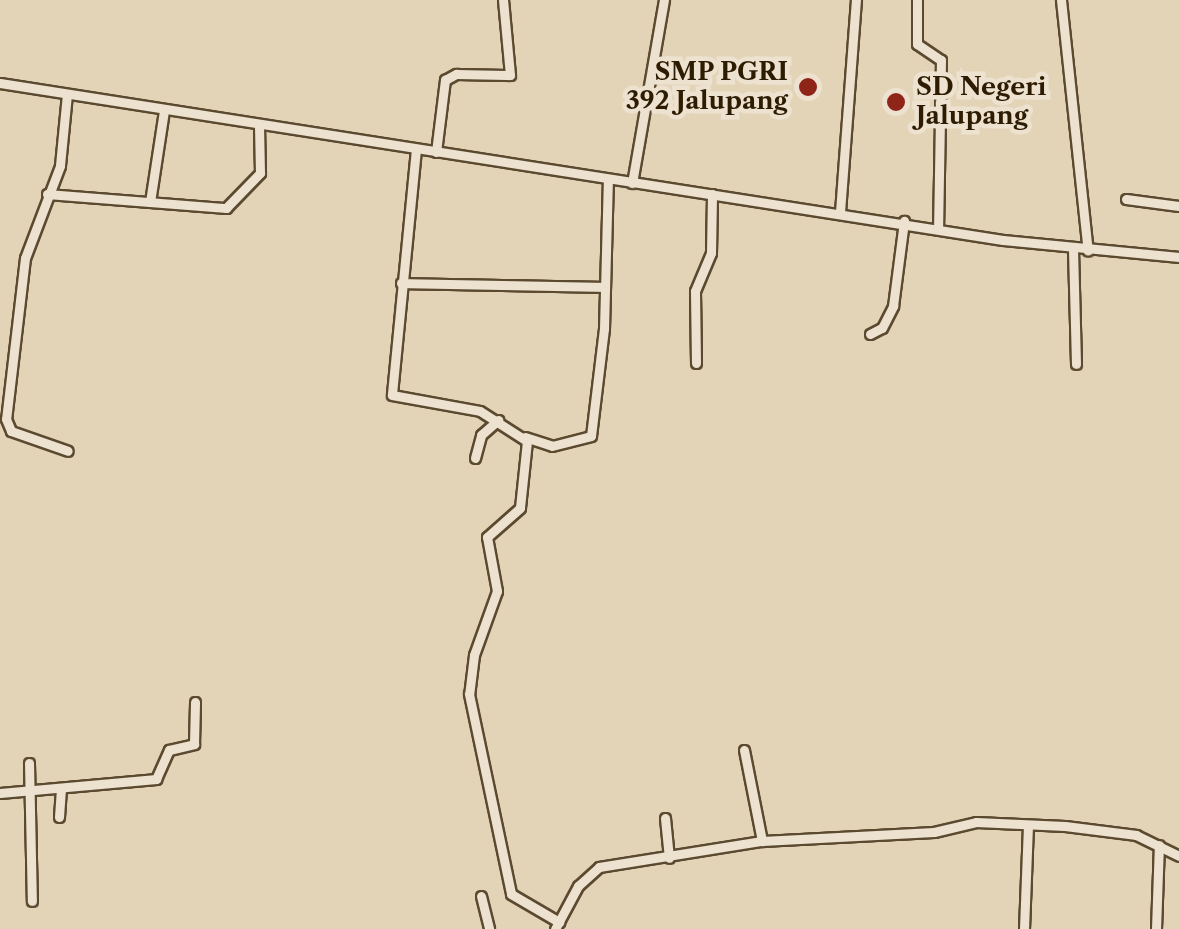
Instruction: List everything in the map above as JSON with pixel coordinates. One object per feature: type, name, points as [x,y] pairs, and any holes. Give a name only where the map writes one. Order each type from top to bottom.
[{"type":"street","points":[[436,152],[445,80],[456,74],[510,75],[503,0]]},
{"type":"street","points":[[632,183],[664,0]]},
{"type":"street","points":[[840,212],[856,0]]},
{"type":"street","points":[[917,0],[917,44],[941,60],[938,228]]},
{"type":"street","points":[[1061,0],[1088,252]]},
{"type":"street","points":[[0,83],[1073,250],[1179,258]]},
{"type":"street","points":[[67,94],[60,166],[25,258],[6,419],[11,432],[68,450]]},
{"type":"street","points":[[150,202],[164,110]]},
{"type":"street","points":[[47,194],[226,208],[260,173],[259,125]]},
{"type":"street","points":[[416,149],[401,283],[394,399],[480,411],[546,446],[590,436],[608,179]]},
{"type":"street","points":[[696,363],[695,291],[711,253],[712,194]]},
{"type":"street","points":[[1126,199],[1179,206]]},
{"type":"street","points":[[870,334],[882,328],[894,306],[904,221]]},
{"type":"street","points":[[1073,250],[1076,364]]},
{"type":"street","points":[[401,283],[603,286]]},
{"type":"street","points":[[474,458],[482,435],[498,420]]},
{"type":"street","points":[[523,436],[528,446],[520,508],[487,536],[497,591],[474,655],[469,694],[511,894],[557,925],[594,870],[762,841],[934,832],[976,822],[1122,832],[1160,844],[1179,856]]},
{"type":"street","points":[[0,793],[156,779],[164,755],[194,744],[195,702]]},
{"type":"street","points":[[744,750],[762,841]]},
{"type":"street","points":[[29,763],[32,901]]},
{"type":"street","points":[[60,817],[61,790]]},
{"type":"street","points":[[665,818],[669,858]]},
{"type":"street","points":[[1024,929],[1028,826]]},
{"type":"street","points":[[1156,929],[1160,844]]},
{"type":"street","points":[[481,896],[489,929]]},
{"type":"place","name":"SMP PGRI 392 Jalupang","points":[[808,87]]},
{"type":"place","name":"SD Negeri Jalupang","points":[[896,102]]}]
